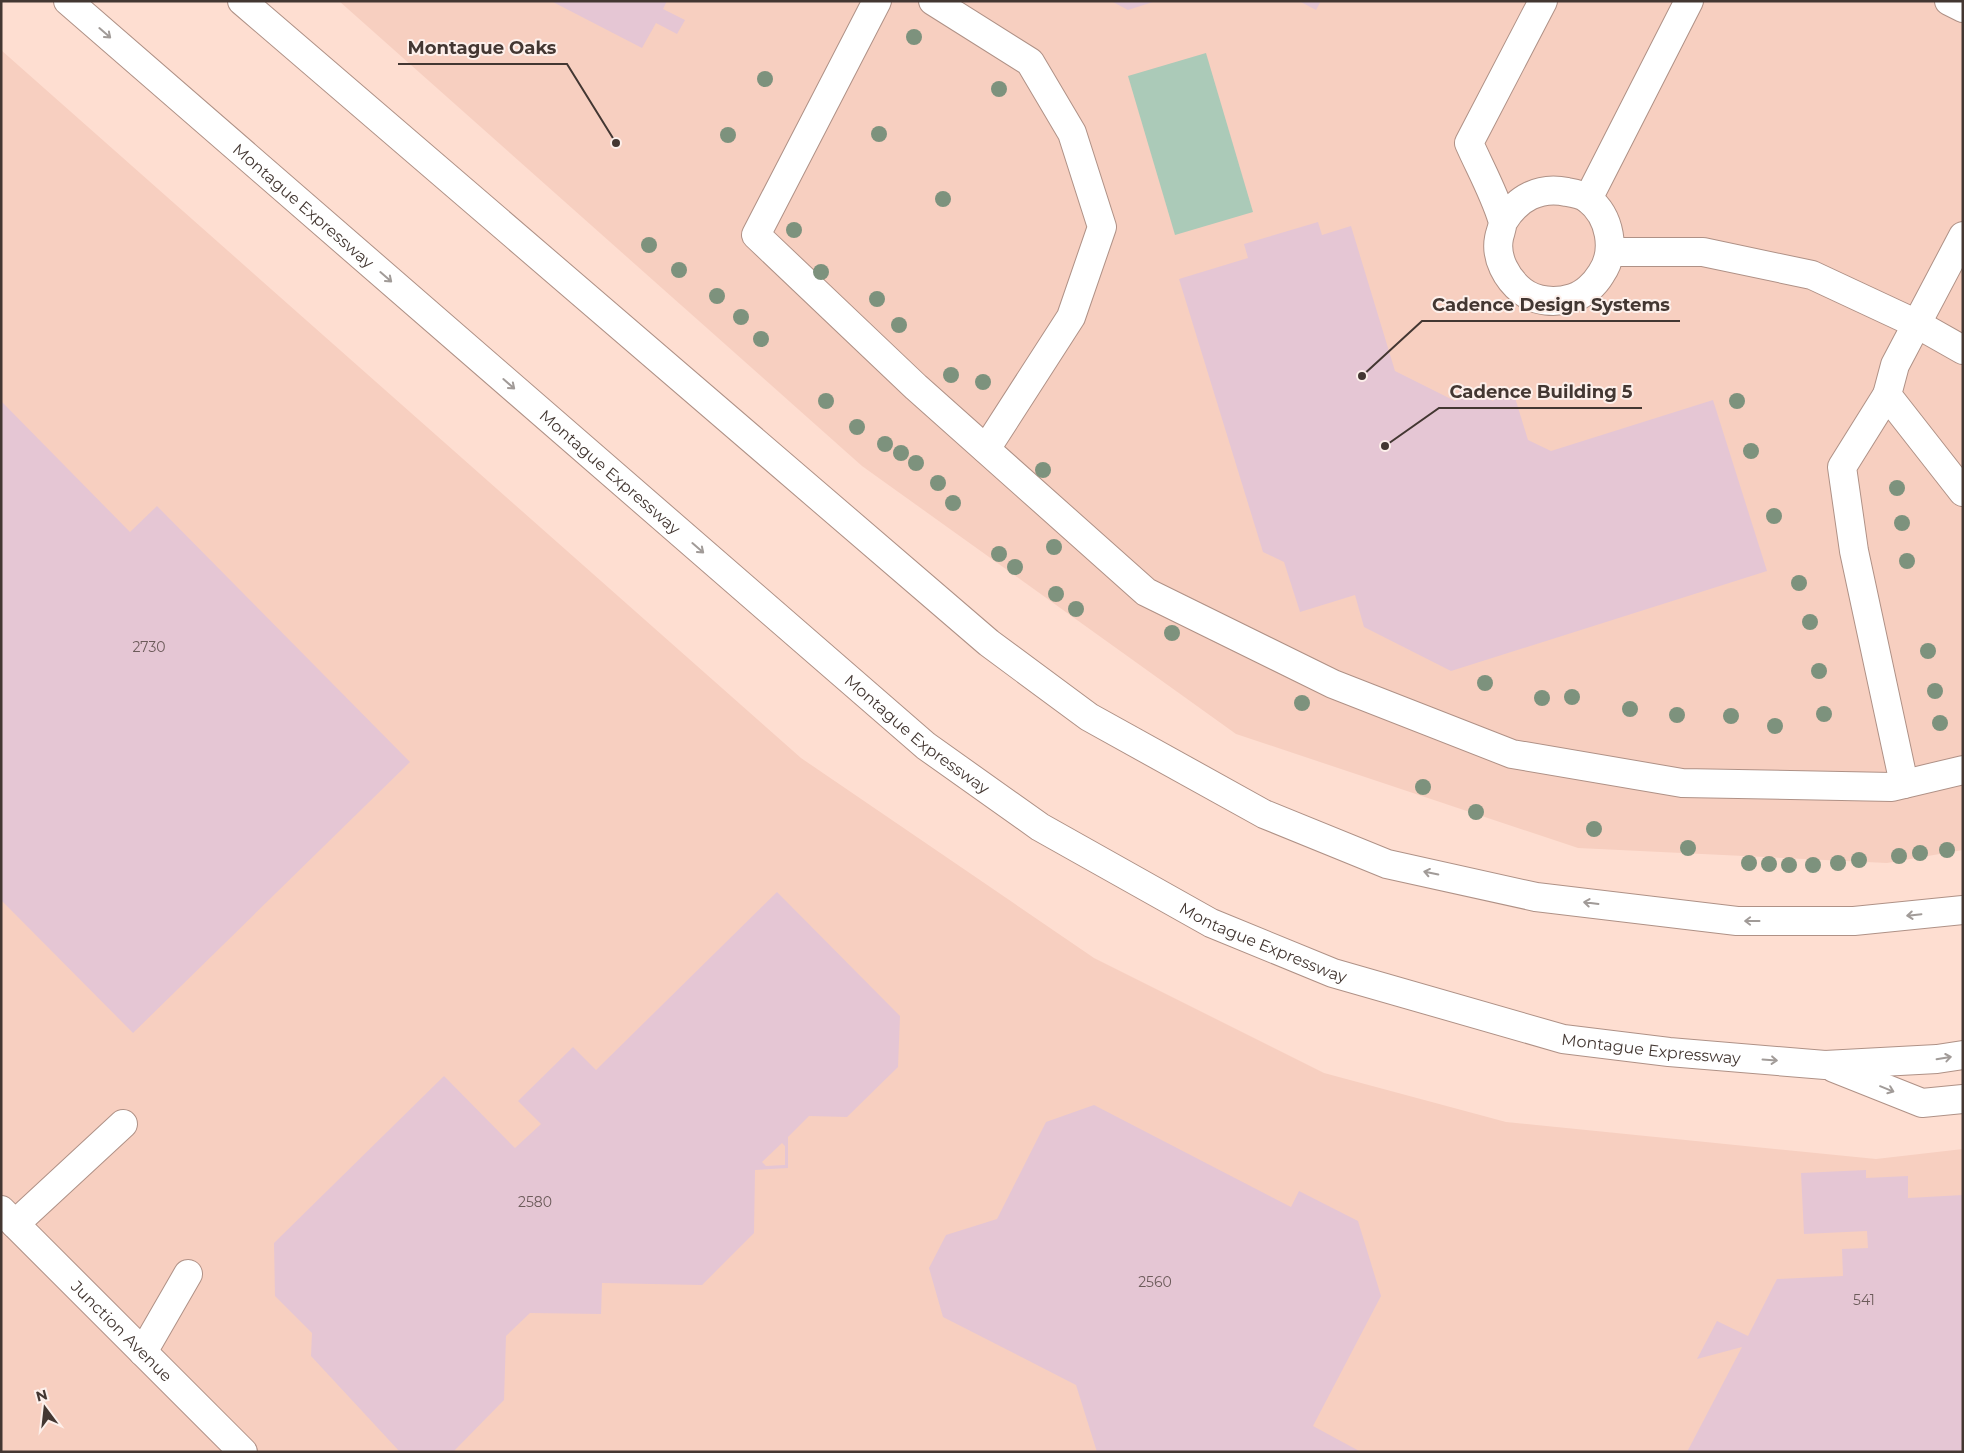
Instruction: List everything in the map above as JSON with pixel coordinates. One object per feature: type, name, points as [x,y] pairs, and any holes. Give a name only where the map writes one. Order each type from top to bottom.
[{"type":"main road","name":"Montague Expressway","points":[[68,1],[926,746],[1040,827],[1211,923],[1342,976],[1563,1039],[1669,1052],[1825,1065],[1937,1059],[1963,1055]]},
{"type":"main road","points":[[242,1],[990,643],[1089,717],[1264,814],[1387,864],[1536,897],[1737,921],[1854,921],[1963,910]]},
{"type":"main road","points":[[877,1],[756,236],[912,384],[1146,592],[1333,684],[1512,754],[1682,782],[1892,787],[1963,770]]},
{"type":"main road","points":[[933,1],[1030,62],[1072,133],[1102,227],[1071,317],[986,450]]},
{"type":"main road","points":[[1504,222],[1469,143],[1543,1]]},
{"type":"main road","points":[[1588,199],[1689,1]]},
{"type":"main road","points":[[1949,1],[1963,8]]},
{"type":"main road","points":[[1556,190],[1575,193],[1588,199],[1601,215],[1609,233],[1610,252],[1606,267],[1595,283],[1574,297],[1556,301],[1541,300],[1523,292],[1509,279],[1500,260],[1498,240],[1509,212],[1523,199],[1541,191],[1556,190]]},
{"type":"main road","points":[[1904,784],[1854,551],[1842,467],[1887,395],[1895,366],[1963,236]]},
{"type":"main road","points":[[1610,252],[1703,252],[1812,275],[1917,324],[1963,350]]},
{"type":"main road","points":[[1887,395],[1963,492]]},
{"type":"main road","points":[[1825,1065],[1922,1103],[1963,1099]]},
{"type":"main road","points":[[8,1217],[123,1124]]},
{"type":"main road","name":"Junction Avenue","points":[[8,1217],[243,1452]]},
{"type":"main road","points":[[143,1352],[188,1274]]},
{"type":"shaded area","points":[[339,1],[1963,1],[1963,850],[1887,863],[1578,848],[1236,734],[862,466]]},
{"type":"shaded area","points":[[1,50],[801,758],[1094,958],[1324,1073],[1506,1122],[1876,1159],[1963,1149],[1963,1452],[1,1452]]},
{"type":"green space","points":[[1206,53],[1253,212],[1175,235],[1128,76]]},
{"type":"building","points":[[551,1],[667,1],[663,9],[685,20],[677,34],[656,23],[642,48]]},
{"type":"building","points":[[1111,1],[1153,1],[1153,2],[1128,10]]},
{"type":"building","points":[[1299,1],[1321,1],[1316,10]]},
{"type":"building","points":[[1318,222],[1322,235],[1351,226],[1395,371],[1455,401],[1463,385],[1493,401],[1498,392],[1512,388],[1528,440],[1551,451],[1713,400],[1767,571],[1451,671],[1364,627],[1355,595],[1300,612],[1284,562],[1263,552],[1179,279],[1248,258],[1244,244]]},
{"type":"building","points":[[1,401],[130,532],[157,506],[410,762],[133,1033],[1,900]]},
{"type":"building","points":[[777,892],[900,1016],[898,1067],[847,1117],[809,1116],[788,1137],[788,1168],[755,1170],[754,1233],[702,1285],[602,1283],[601,1314],[530,1313],[506,1336],[504,1400],[454,1451],[400,1452],[311,1356],[312,1333],[275,1296],[274,1243],[444,1076],[515,1148],[541,1124],[518,1101],[573,1047],[596,1070]],"holes":[[[782,1143],[785,1146],[785,1165],[766,1166],[762,1162]]]},
{"type":"building","points":[[1094,1105],[1291,1207],[1299,1191],[1358,1221],[1381,1296],[1313,1426],[1361,1452],[1097,1452],[1076,1385],[943,1317],[929,1268],[946,1235],[997,1219],[1046,1122]]},
{"type":"building","points":[[1866,1170],[1866,1178],[1908,1176],[1908,1198],[1963,1195],[1963,1452],[1687,1452],[1742,1347],[1697,1359],[1717,1321],[1748,1336],[1777,1279],[1843,1276],[1842,1249],[1868,1248],[1867,1231],[1804,1234],[1801,1173]]},
{"type":"place","name":"Montague Oaks","points":[[616,143]]},
{"type":"place","name":"Cadence Design Systems","points":[[1362,376]]},
{"type":"place","name":"Cadence Building 5","points":[[1385,446]]}]
